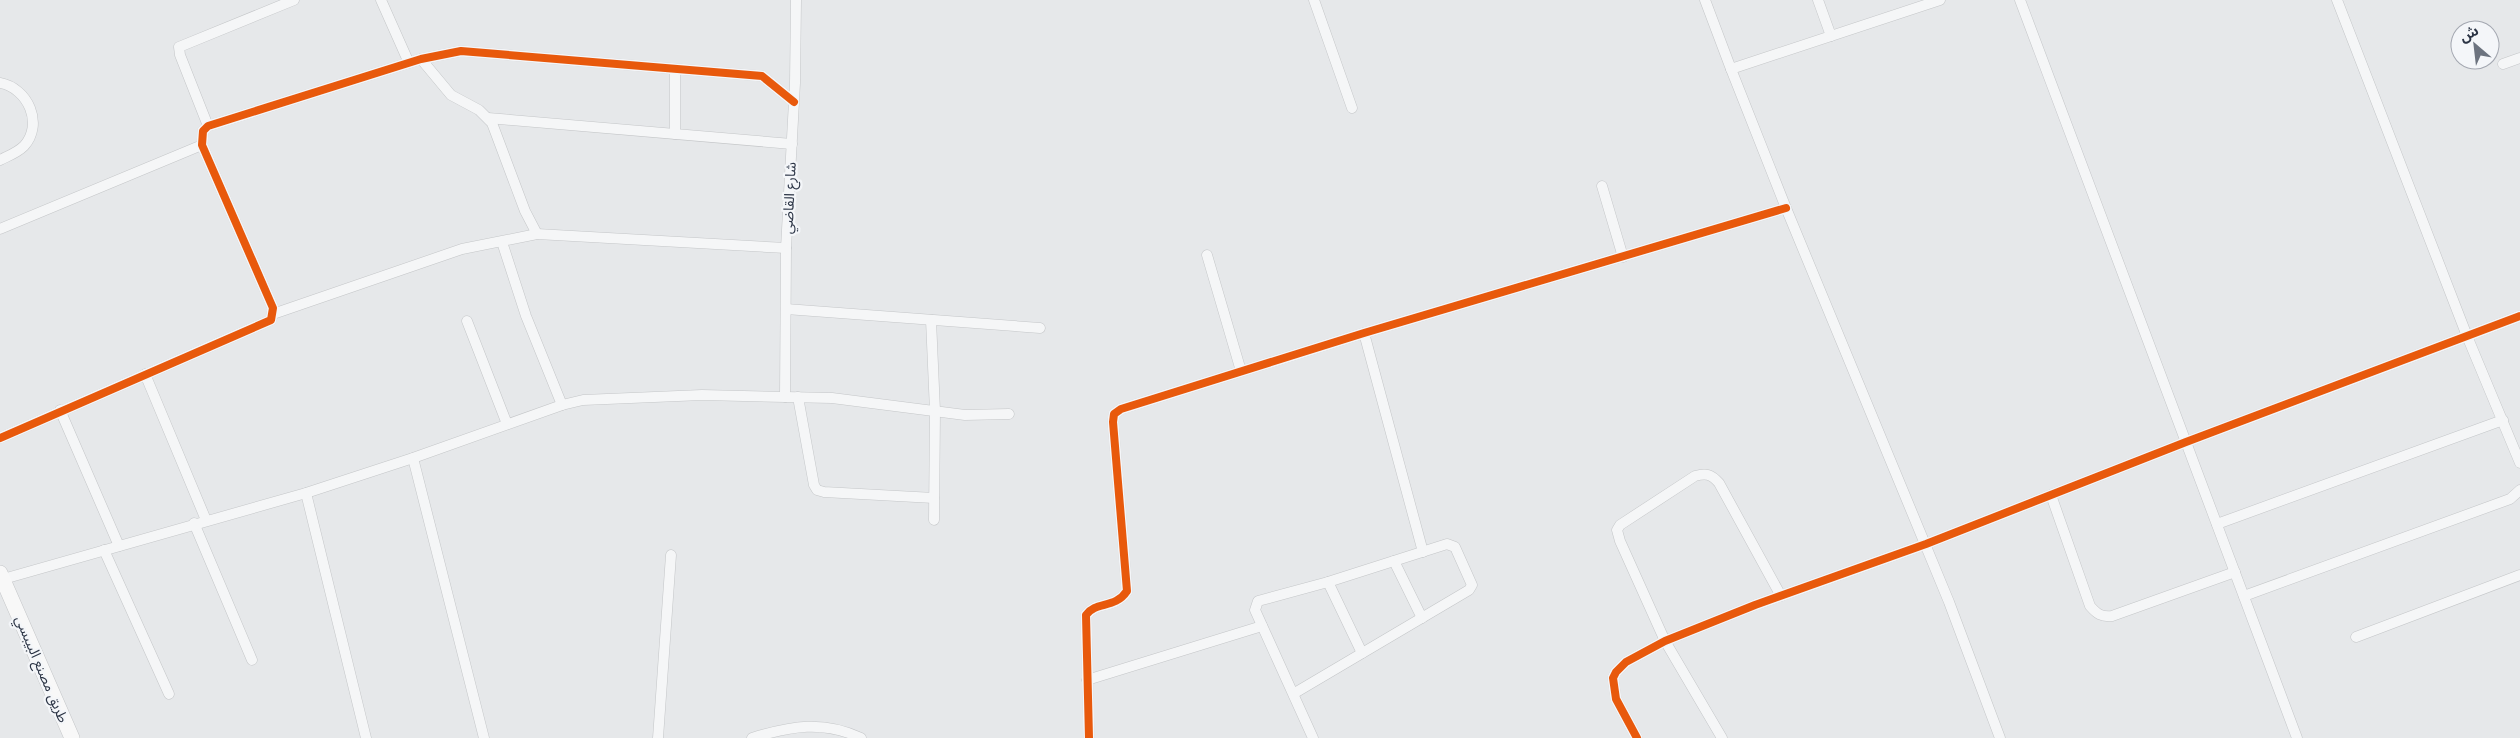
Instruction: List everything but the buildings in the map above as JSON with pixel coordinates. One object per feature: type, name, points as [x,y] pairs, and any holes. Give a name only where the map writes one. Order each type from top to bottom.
[{"type":"main road","name":"طريق مصنع البيبسي","points":[[1,577],[72,738]]},
{"type":"street","points":[[208,126],[180,55],[180,46],[294,0]]},
{"type":"street","points":[[381,0],[409,63]]},
{"type":"street","name":"شارع القاضي","points":[[785,397],[786,248],[794,102],[796,0]]},
{"type":"street","points":[[1314,0],[1352,108]]},
{"type":"street","points":[[1705,0],[1786,208],[1926,544],[2000,738]]},
{"type":"street","points":[[1818,0],[1831,36]]},
{"type":"street","points":[[1731,69],[1940,0]]},
{"type":"street","points":[[2020,0],[2297,738]]},
{"type":"street","points":[[2337,0],[2468,336],[2520,463]]},
{"type":"street","points":[[274,314],[202,145],[203,131],[208,126],[421,59],[461,51],[762,76],[794,102]]},
{"type":"street","points":[[2503,64],[2520,58]]},
{"type":"street","points":[[421,59],[451,95],[488,118],[792,144]]},
{"type":"street","points":[[675,69],[675,134]]},
{"type":"street","points":[[0,83],[9,85],[22,94],[29,106],[33,121],[31,135],[23,147],[0,160]]},
{"type":"street","points":[[488,118],[537,234]]},
{"type":"street","points":[[0,229],[202,145]]},
{"type":"street","points":[[1602,186],[1623,257]]},
{"type":"street","points":[[1089,738],[1086,615],[1093,608],[1116,602],[1126,590],[1114,414],[1121,409],[1364,333],[1786,208]]},
{"type":"street","points":[[0,438],[60,410],[265,323],[271,320],[274,314],[462,249],[537,234],[786,248]]},
{"type":"street","points":[[502,242],[526,316],[562,405]]},
{"type":"street","points":[[1207,255],[1241,371]]},
{"type":"street","points":[[786,309],[1040,328]]},
{"type":"street","points":[[1637,738],[1616,699],[1613,678],[1626,662],[1665,641],[1781,596],[1926,544],[2186,442],[2520,316]]},
{"type":"street","points":[[931,320],[935,411],[934,520]]},
{"type":"street","points":[[467,321],[507,424]]},
{"type":"street","points":[[1364,333],[1423,552]]},
{"type":"street","points":[[145,374],[206,520]]},
{"type":"street","points":[[1,577],[306,493],[577,401],[702,395],[832,398],[965,415],[1009,414]]},
{"type":"street","points":[[798,397],[814,485],[817,490],[824,492],[934,498]]},
{"type":"street","points":[[60,410],[119,546]]},
{"type":"street","points":[[2217,524],[2503,420]]},
{"type":"street","points":[[413,458],[484,738]]},
{"type":"street","points":[[1722,738],[1665,641],[1620,541],[1617,530],[1620,525],[1694,476],[1704,473],[1712,475],[1719,483],[1781,596]]},
{"type":"street","points":[[2244,596],[2510,499],[2520,490]]},
{"type":"street","points":[[306,493],[366,738]]},
{"type":"street","points":[[2051,494],[2090,606],[2097,614],[2112,616],[2235,572]]},
{"type":"street","points":[[194,524],[252,660]]},
{"type":"street","points":[[1293,694],[1469,590],[1472,585],[1455,547],[1447,544],[1328,582],[1258,601],[1255,610],[1262,626],[1313,738]]},
{"type":"street","points":[[104,550],[169,694]]},
{"type":"street","points":[[658,738],[671,555]]},
{"type":"street","points":[[1394,561],[1422,618]]},
{"type":"street","points":[[2356,637],[2520,575]]},
{"type":"street","points":[[1328,582],[1362,653]]},
{"type":"street","points":[[1087,680],[1262,626]]},
{"type":"street","points":[[752,738],[783,729],[809,725],[840,730],[861,738]]},
{"type":"cycle path","points":[[0,438],[271,320],[273,308],[202,145],[203,131],[208,126],[421,59],[461,51],[762,76],[794,102]]},
{"type":"cycle path","points":[[1089,738],[1086,615],[1095,608],[1117,600],[1127,591],[1113,422],[1114,414],[1121,409],[1364,333],[1786,208]]},
{"type":"cycle path","points":[[1637,738],[1616,699],[1613,678],[1626,662],[1665,641],[1755,605],[1926,544],[2186,442],[2520,316]]}]
